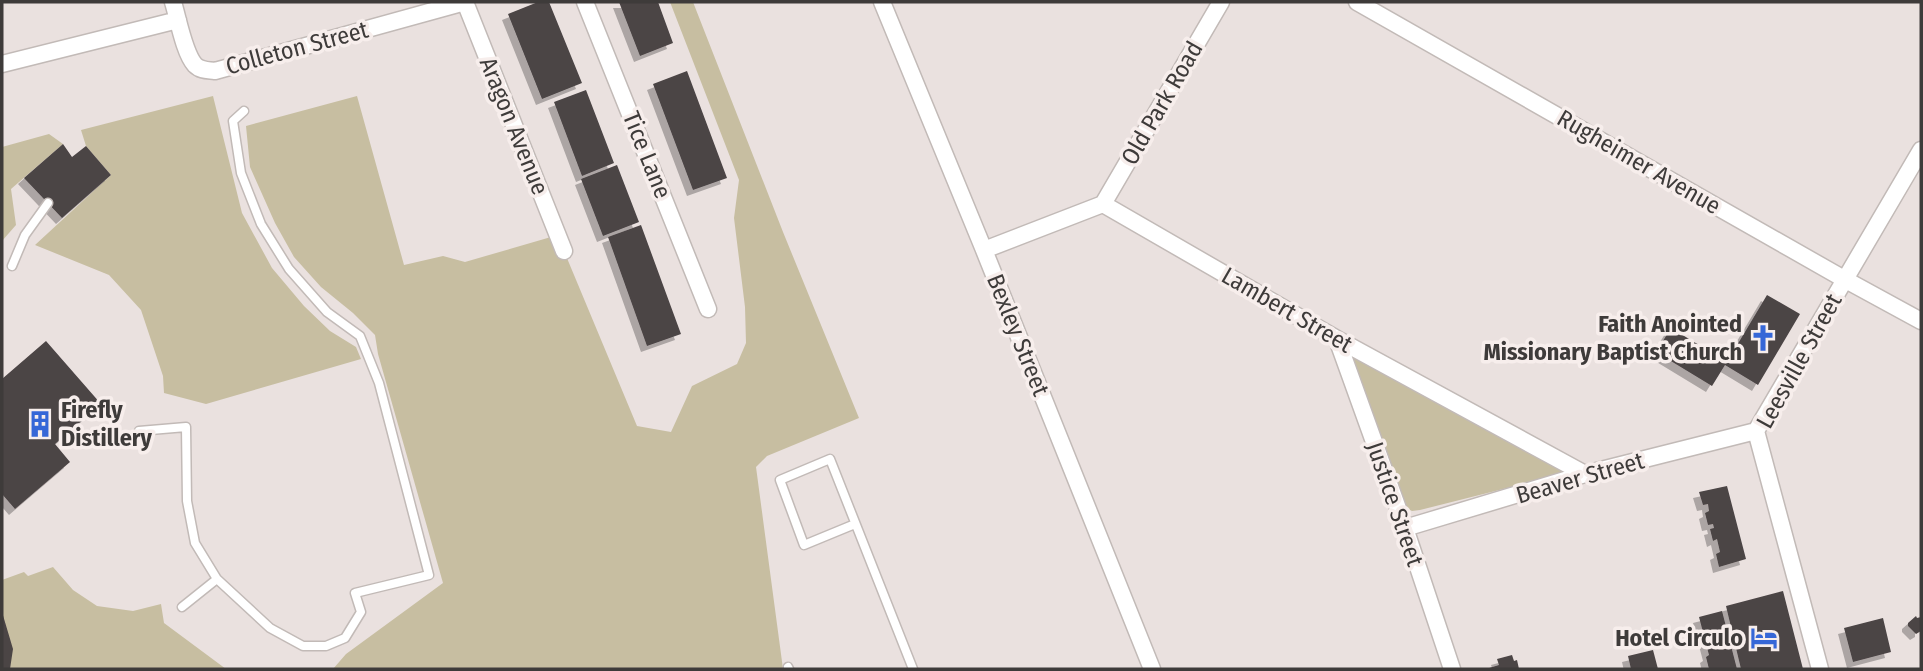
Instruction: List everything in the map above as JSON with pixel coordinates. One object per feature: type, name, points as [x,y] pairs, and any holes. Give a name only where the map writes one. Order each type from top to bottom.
[{"type":"street","name":"Colleton Street","points":[[173,2],[188,53],[194,64],[202,70],[215,71],[465,2]]},
{"type":"street","name":"Aragon Avenue","points":[[465,2],[564,251]]},
{"type":"street","name":"Tice Lane","points":[[585,2],[708,309]]},
{"type":"street","name":"Bexley Street","points":[[882,2],[1152,669]]},
{"type":"street","name":"Old Park Road","points":[[1103,204],[1221,2]]},
{"type":"street","name":"Rugheimer Avenue","points":[[1357,2],[1921,321]]},
{"type":"street","points":[[2,64],[178,20]]},
{"type":"street","name":"Leesville Street","points":[[1820,669],[1756,431],[1921,150]]},
{"type":"street","points":[[984,250],[1103,204]]},
{"type":"street","name":"Lambert Street","points":[[1103,204],[1337,339],[1585,474]]},
{"type":"street","name":"Justice Street","points":[[1337,339],[1452,669]]},
{"type":"street","name":"Beaver Street","points":[[1405,528],[1585,474],[1756,431]]},
{"type":"lane","points":[[139,431],[186,427],[187,501],[195,543],[217,579],[270,628],[303,646],[326,646],[345,638],[360,612],[355,593],[429,575],[379,383],[360,335],[327,313],[289,269],[261,224],[241,173],[233,121],[244,111]]},
{"type":"lane","points":[[12,266],[25,235],[47,203]]},
{"type":"lane","points":[[855,524],[804,545],[780,480],[830,459],[913,669]]},
{"type":"lane","points":[[183,607],[217,579]]},
{"type":"shaded area","points":[[670,2],[693,2],[859,418],[767,456],[756,467],[783,669],[333,669],[346,654],[443,583],[378,354],[375,335],[321,287],[294,257],[275,223],[250,167],[246,126],[357,96],[404,265],[443,256],[465,262],[551,237],[564,251],[637,426],[671,432],[692,386],[737,364],[746,343],[745,307],[734,218],[739,180]]},
{"type":"shaded area","points":[[213,96],[242,213],[272,268],[304,306],[330,331],[356,347],[361,359],[206,404],[164,393],[163,376],[141,310],[109,275],[35,245],[111,175],[86,146],[81,130]]},
{"type":"shaded area","points":[[49,134],[63,144],[11,189],[16,225],[2,241],[2,147]]},
{"type":"shaded area","points":[[1357,358],[1561,466],[1566,473],[1420,510],[1412,511],[1406,508],[1352,359]]},
{"type":"shaded area","points":[[53,567],[73,590],[97,606],[133,611],[161,604],[164,623],[226,669],[2,669],[2,580],[24,572],[28,576]]},
{"type":"building","points":[[538,2],[549,2],[582,83],[542,99],[508,14]]},
{"type":"building","points":[[619,2],[658,2],[673,43],[640,56]]},
{"type":"building","points":[[687,71],[727,178],[693,190],[653,84]]},
{"type":"building","points":[[586,90],[614,163],[582,176],[554,102]]},
{"type":"building","points":[[63,144],[72,157],[86,146],[111,175],[62,218],[24,178]]},
{"type":"building","points":[[617,165],[639,222],[603,236],[581,179]]},
{"type":"building","points":[[641,225],[681,334],[647,346],[608,237]]},
{"type":"building","name":"Faith Anointed Missionary Baptist Church","points":[[1767,295],[1800,314],[1758,385],[1725,365],[1712,386],[1656,352],[1671,328],[1727,362]]},
{"type":"building","name":"Firefly Distillery","points":[[46,341],[101,404],[55,444],[70,462],[15,509],[2,494],[2,379]]},
{"type":"building","points":[[1727,486],[1746,559],[1719,567],[1717,539],[1713,541],[1710,529],[1714,528],[1713,524],[1708,525],[1705,513],[1709,511],[1708,504],[1703,505],[1699,492]]},
{"type":"building","name":"Hotel Circulo","points":[[1783,591],[1803,669],[1741,669],[1726,606]]},
{"type":"building","points":[[1722,611],[1737,669],[1709,669],[1706,657],[1709,655],[1699,617]]},
{"type":"building","points":[[2,612],[13,649],[10,669],[2,669]]},
{"type":"building","points":[[1916,616],[1921,617],[1921,631],[1916,634],[1908,623]]},
{"type":"building","points":[[1883,618],[1891,652],[1853,662],[1844,628]]},
{"type":"building","points":[[1653,650],[1658,669],[1631,669],[1628,656]]},
{"type":"building","points":[[1512,655],[1514,661],[1517,660],[1519,669],[1486,669],[1499,665],[1497,659]]},
{"type":"place","name":"Faith Anointed Missionary Baptist Church","points":[[1763,338]]},
{"type":"place","name":"Firefly Distillery","points":[[40,424]]},
{"type":"place","name":"Hotel Circulo","points":[[1764,638]]}]
